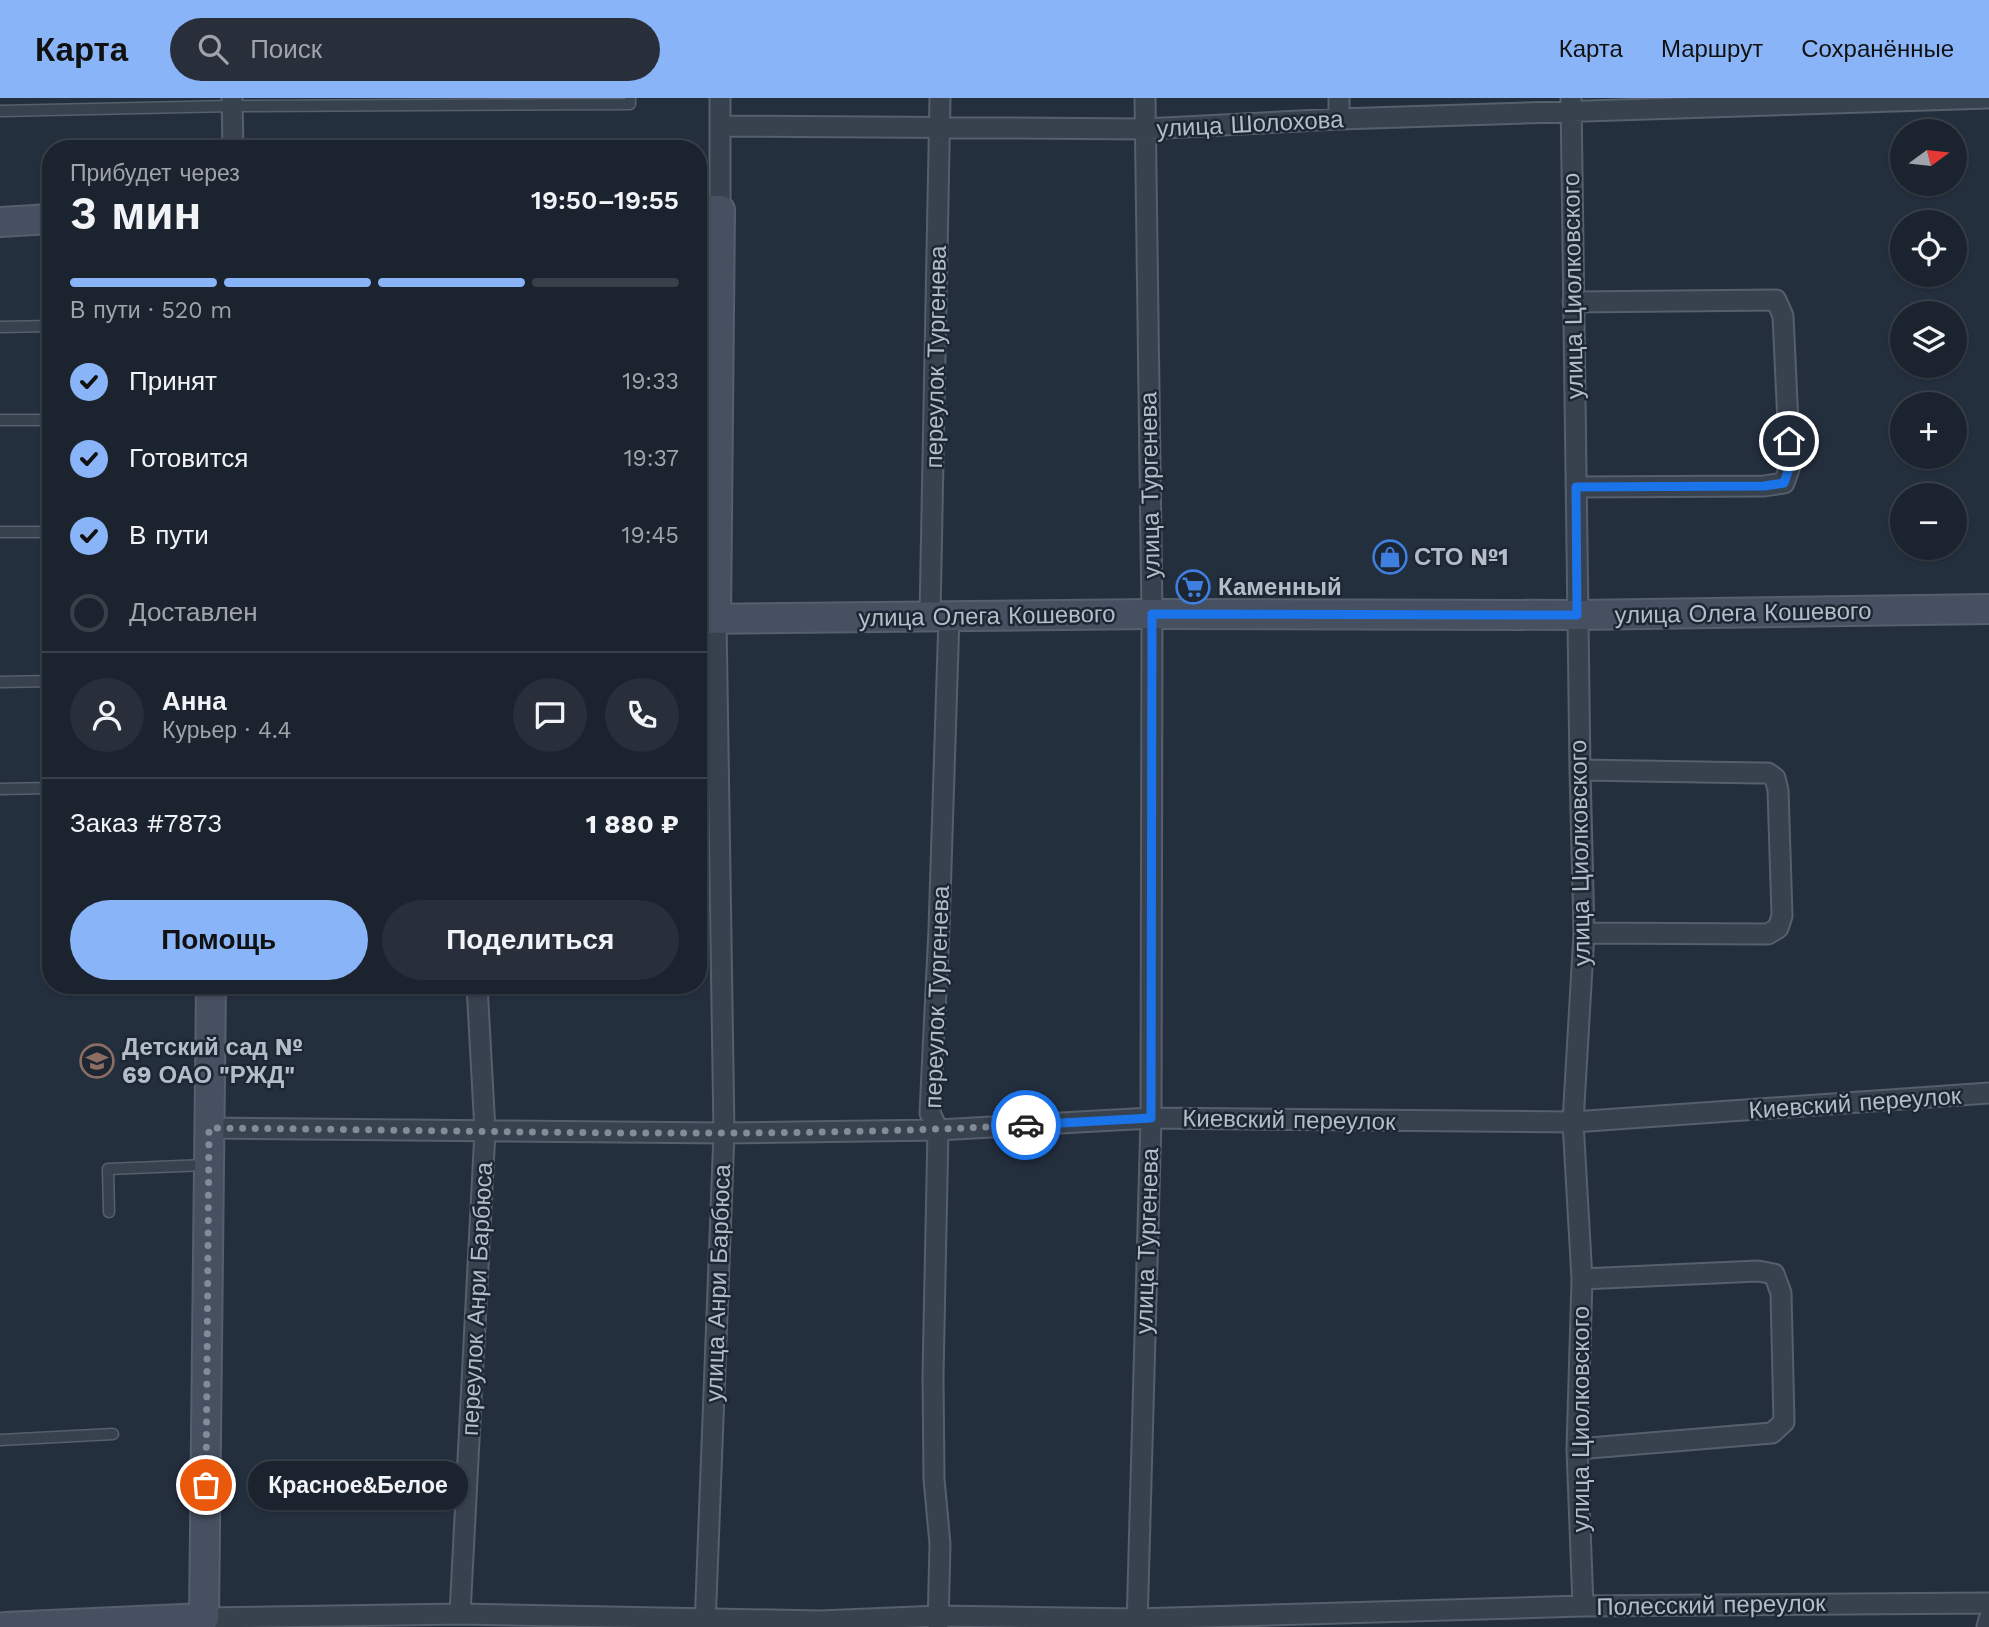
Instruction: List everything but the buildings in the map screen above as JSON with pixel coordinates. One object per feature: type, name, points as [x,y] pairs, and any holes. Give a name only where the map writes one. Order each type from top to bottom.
[{"type":"street","name":"улица Анри Барбюса","points":[[705,1623],[724,1133],[707,619],[709,210],[721,126],[720,98]]},
{"type":"street","name":"переулок Тургенева","points":[[938,1622],[940,1544],[933,1479],[933,1376],[938,1130],[930,1113],[939,929],[940,98]]},
{"type":"street","name":"улица Тургенева","points":[[1137,1623],[1151,1118],[1152,614],[1145,98]]},
{"type":"street","points":[[1339,98],[1339,119]]},
{"type":"street","name":"улица Шолохова","points":[[721,126],[1145,129],[1571,105],[1989,99]]},
{"type":"street","points":[[232,102],[233,140]]},
{"type":"street","name":"улица Циолковского","points":[[1571,105],[1584,933],[1573,1122],[1582,1279],[1577,1449],[1583,1606]]},
{"type":"street","points":[[0,222],[42,220]]},
{"type":"street","points":[[1573,302],[1776,300],[1783,316],[1790,466],[1784,483],[1764,486],[1576,487]]},
{"type":"street","name":"улица Олега Кошевого","points":[[707,619],[1152,614],[1577,615],[1989,609]]},
{"type":"street","points":[[1580,770],[1760,773],[1774,778],[1778,790],[1782,916],[1778,928],[1768,934],[1584,933]]},
{"type":"street","points":[[204,1618],[212,994]]},
{"type":"street","name":"переулок Анри Барбюса","points":[[460,1614],[485,1131],[477,994]]},
{"type":"street","name":"Киевский переулок","points":[[209,1128],[724,1133],[938,1130],[1151,1118],[1573,1122],[1989,1093]]},
{"type":"street","points":[[1577,1449],[1772,1433],[1784,1422],[1781,1293],[1774,1274],[1758,1271],[1582,1279]]},
{"type":"street","name":"Полесский переулок","points":[[5,1627],[204,1618],[460,1614],[705,1623],[1137,1623],[1583,1606],[1989,1603]]},
{"type":"street","points":[[1987,1627],[1989,1619]]},
{"type":"lane","points":[[0,111],[232,102],[454,101],[630,104],[630,98]]},
{"type":"lane","points":[[0,327],[42,326]]},
{"type":"lane","points":[[0,420],[42,420]]},
{"type":"lane","points":[[0,532],[42,532]]},
{"type":"lane","points":[[0,682],[42,681]]},
{"type":"lane","points":[[0,789],[42,788]]},
{"type":"lane","points":[[109,1212],[108,1168],[210,1165]]},
{"type":"lane","points":[[0,1440],[113,1434]]},
{"type":"way so far","points":[[206,1485],[209,1128],[724,1133],[938,1130],[1026,1125]]},
{"type":"place","name":"СТО №1","points":[[1390,557]]},
{"type":"place","name":"Каменный","points":[[1193,587]]},
{"type":"place","name":"Детский сад № 69 ОАО \"РЖД\"","points":[[97,1061]]},
{"type":"place","name":"Красное&Белое","points":[[206,1485]]},
{"type":"route","points":[[1026,1125],[1151,1118],[1152,614],[1577,615],[1576,487],[1764,486],[1784,483],[1790,466],[1789,441]]}]
